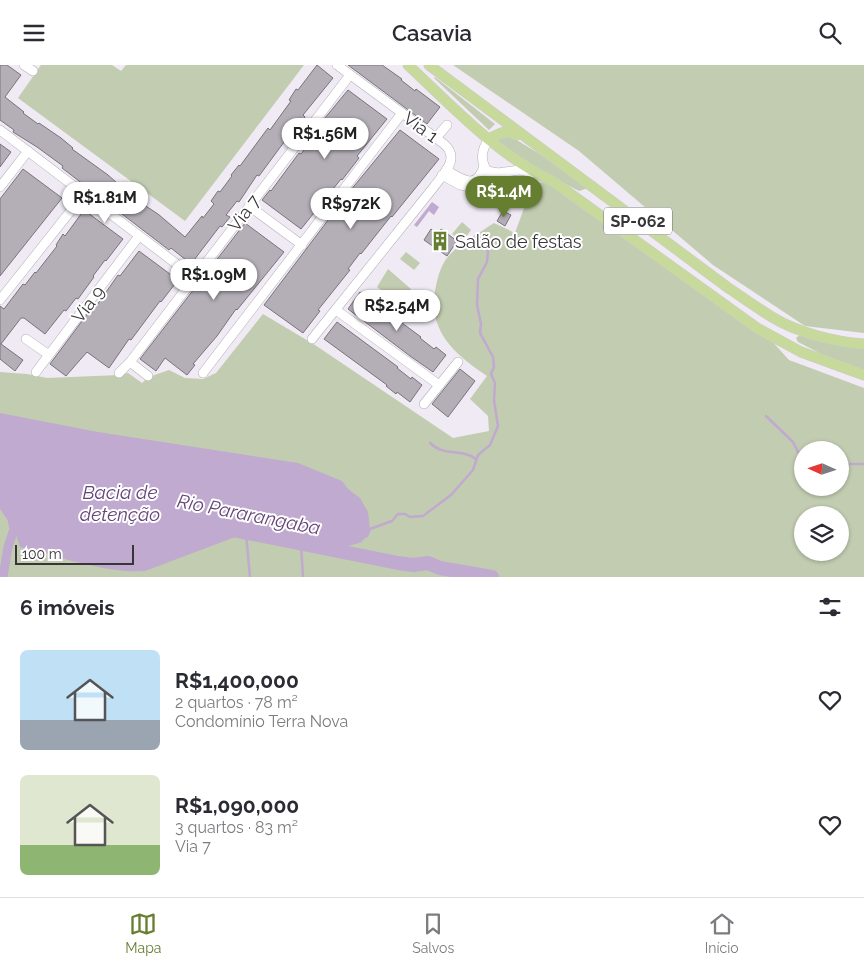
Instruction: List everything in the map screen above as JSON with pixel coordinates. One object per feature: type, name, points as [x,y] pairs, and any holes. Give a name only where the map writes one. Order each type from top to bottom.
[{"type":"main road","name":"SP-062","points":[[408,65],[488,139],[537,174],[554,181],[757,328],[801,352],[864,375]]},
{"type":"main road","name":"SP-062","points":[[429,65],[540,149],[773,318],[826,338],[844,343],[864,345]]},
{"type":"main road","points":[[488,139],[503,131],[507,131],[512,132],[540,149]]},
{"type":"street","points":[[24,65],[33,71]]},
{"type":"street","name":"Via 1","points":[[337,65],[450,149],[452,157],[444,173]]},
{"type":"street","name":"Via 7","points":[[119,373],[130,363],[350,75]]},
{"type":"street","points":[[203,373],[402,113]]},
{"type":"street","points":[[436,138],[447,125]]},
{"type":"street","points":[[0,130],[195,278]]},
{"type":"street","points":[[488,139],[483,148],[484,166],[487,171],[498,173]]},
{"type":"street","points":[[0,187],[28,151]]},
{"type":"street","points":[[474,185],[484,166]]},
{"type":"street","points":[[312,339],[444,173],[460,185],[481,187],[490,176],[498,173],[520,170],[537,174]]},
{"type":"street","points":[[0,300],[84,194]]},
{"type":"street","points":[[249,206],[302,245]]},
{"type":"street","name":"Via 9","points":[[36,372],[139,236]]},
{"type":"street","points":[[336,310],[439,385]]},
{"type":"street","points":[[26,339],[50,355]]},
{"type":"street","points":[[424,403],[458,362]]},
{"type":"street","points":[[130,363],[148,376]]},
{"type":"green space","points":[[41,65],[112,65],[121,71],[126,65],[304,65],[185,221],[18,98]]},
{"type":"green space","points":[[453,65],[864,65],[864,333],[805,326],[713,265],[579,151]]},
{"type":"green space","points":[[435,77],[495,124],[489,130]]},
{"type":"green space","points":[[510,136],[588,188],[579,191],[534,168],[496,140]]},
{"type":"green space","points":[[554,182],[760,328],[789,360],[864,388],[864,577],[0,577],[0,372],[47,378],[120,375],[128,373],[142,383],[149,377],[169,370],[185,378],[203,379],[216,373],[263,314],[315,345],[453,438],[489,431],[488,416],[470,399],[487,376],[464,359],[445,339],[435,316],[436,286],[440,271],[447,258],[469,239],[494,223],[515,233],[533,183]]},
{"type":"green space","points":[[462,222],[471,230],[462,242],[452,234]]},
{"type":"green space","points":[[406,252],[420,263],[414,270],[400,259]]},
{"type":"green space","points":[[388,269],[411,289],[400,304],[377,287]]},
{"type":"green space","points":[[800,335],[864,343],[864,374],[856,372],[798,342],[796,338]]},
{"type":"water","points":[[432,202],[439,207],[434,215],[429,211],[417,227],[414,225]]},
{"type":"water","name":"Bacia de detenção","points":[[0,413],[98,432],[298,463],[342,481],[348,489],[360,498],[368,512],[370,529],[368,536],[359,543],[322,548],[246,533],[145,571],[115,570],[99,567],[20,547],[14,529],[0,509]]},
{"type":"building","points":[[0,65],[7,65],[21,75],[5,97],[38,124],[61,138],[72,149],[108,175],[135,199],[158,214],[185,237],[214,204],[211,201],[218,191],[220,192],[268,128],[270,130],[291,101],[289,100],[296,89],[298,90],[317,65],[333,78],[303,115],[305,117],[288,139],[259,176],[257,175],[239,202],[237,201],[226,215],[230,217],[222,227],[220,226],[191,264],[171,248],[169,250],[62,168],[63,166],[13,132],[14,130],[0,120]]},
{"type":"building","points":[[348,65],[382,65],[415,91],[416,89],[440,107],[427,124]]},
{"type":"building","points":[[348,90],[387,119],[357,156],[359,158],[342,180],[301,229],[262,200],[271,191],[299,153],[301,154],[322,126],[320,124]]},
{"type":"building","points":[[400,130],[439,159],[360,253],[348,269],[350,270],[318,310],[320,311],[303,333],[264,305],[350,191]]},
{"type":"building","points":[[0,144],[11,152],[0,167]]},
{"type":"building","points":[[23,169],[62,198],[0,276],[0,199]]},
{"type":"building","points":[[84,210],[123,239],[93,276],[78,299],[76,298],[66,311],[64,310],[45,334],[24,318],[21,318],[1,344],[23,360],[15,371],[0,359],[0,306],[4,309],[23,284],[25,285],[36,273],[57,246],[63,234],[65,236]]},
{"type":"building","points":[[503,211],[511,215],[505,226],[497,221]]},
{"type":"building","points":[[245,223],[284,252],[236,309],[217,336],[193,364],[195,365],[187,375],[165,358],[156,371],[140,359]]},
{"type":"building","name":"Salão de festas","points":[[431,229],[437,234],[441,229],[457,241],[447,256],[424,240]]},
{"type":"building","points":[[139,251],[178,280],[131,340],[129,339],[109,368],[87,352],[66,376],[50,364],[88,313],[90,315],[118,275],[120,276]]},
{"type":"building","points":[[360,292],[421,337],[434,349],[436,347],[446,355],[433,372],[348,309]]},
{"type":"building","points":[[337,322],[398,367],[411,379],[412,377],[422,385],[410,402],[397,392],[396,394],[387,385],[324,339]]},
{"type":"building","points":[[460,369],[475,381],[448,417],[432,404]]},
{"type":"waterway","points":[[367,536],[370,529],[392,521],[398,514],[405,514],[410,517],[423,516],[451,495],[473,470],[478,455],[490,445],[498,426],[494,400],[495,383],[491,374],[494,367],[493,357],[480,333],[481,324],[477,305],[478,279],[487,262],[488,252],[485,242]]},
{"type":"waterway","points":[[766,416],[794,444]]},
{"type":"waterway","points":[[430,443],[441,450],[464,454],[476,459]]},
{"type":"waterway","points":[[849,464],[864,464]]},
{"type":"waterway","points":[[3,577],[8,547],[14,529],[12,519]]},
{"type":"waterway","name":"Rio Pararangaba","points":[[228,529],[398,563],[413,565],[428,563],[440,568],[492,577]]},
{"type":"waterway","points":[[246,533],[250,577]]},
{"type":"waterway","points":[[322,548],[361,541]]},
{"type":"waterway","points":[[301,544],[303,577]]},
{"type":"place","name":"Salão de festas","points":[[440,241]]}]
